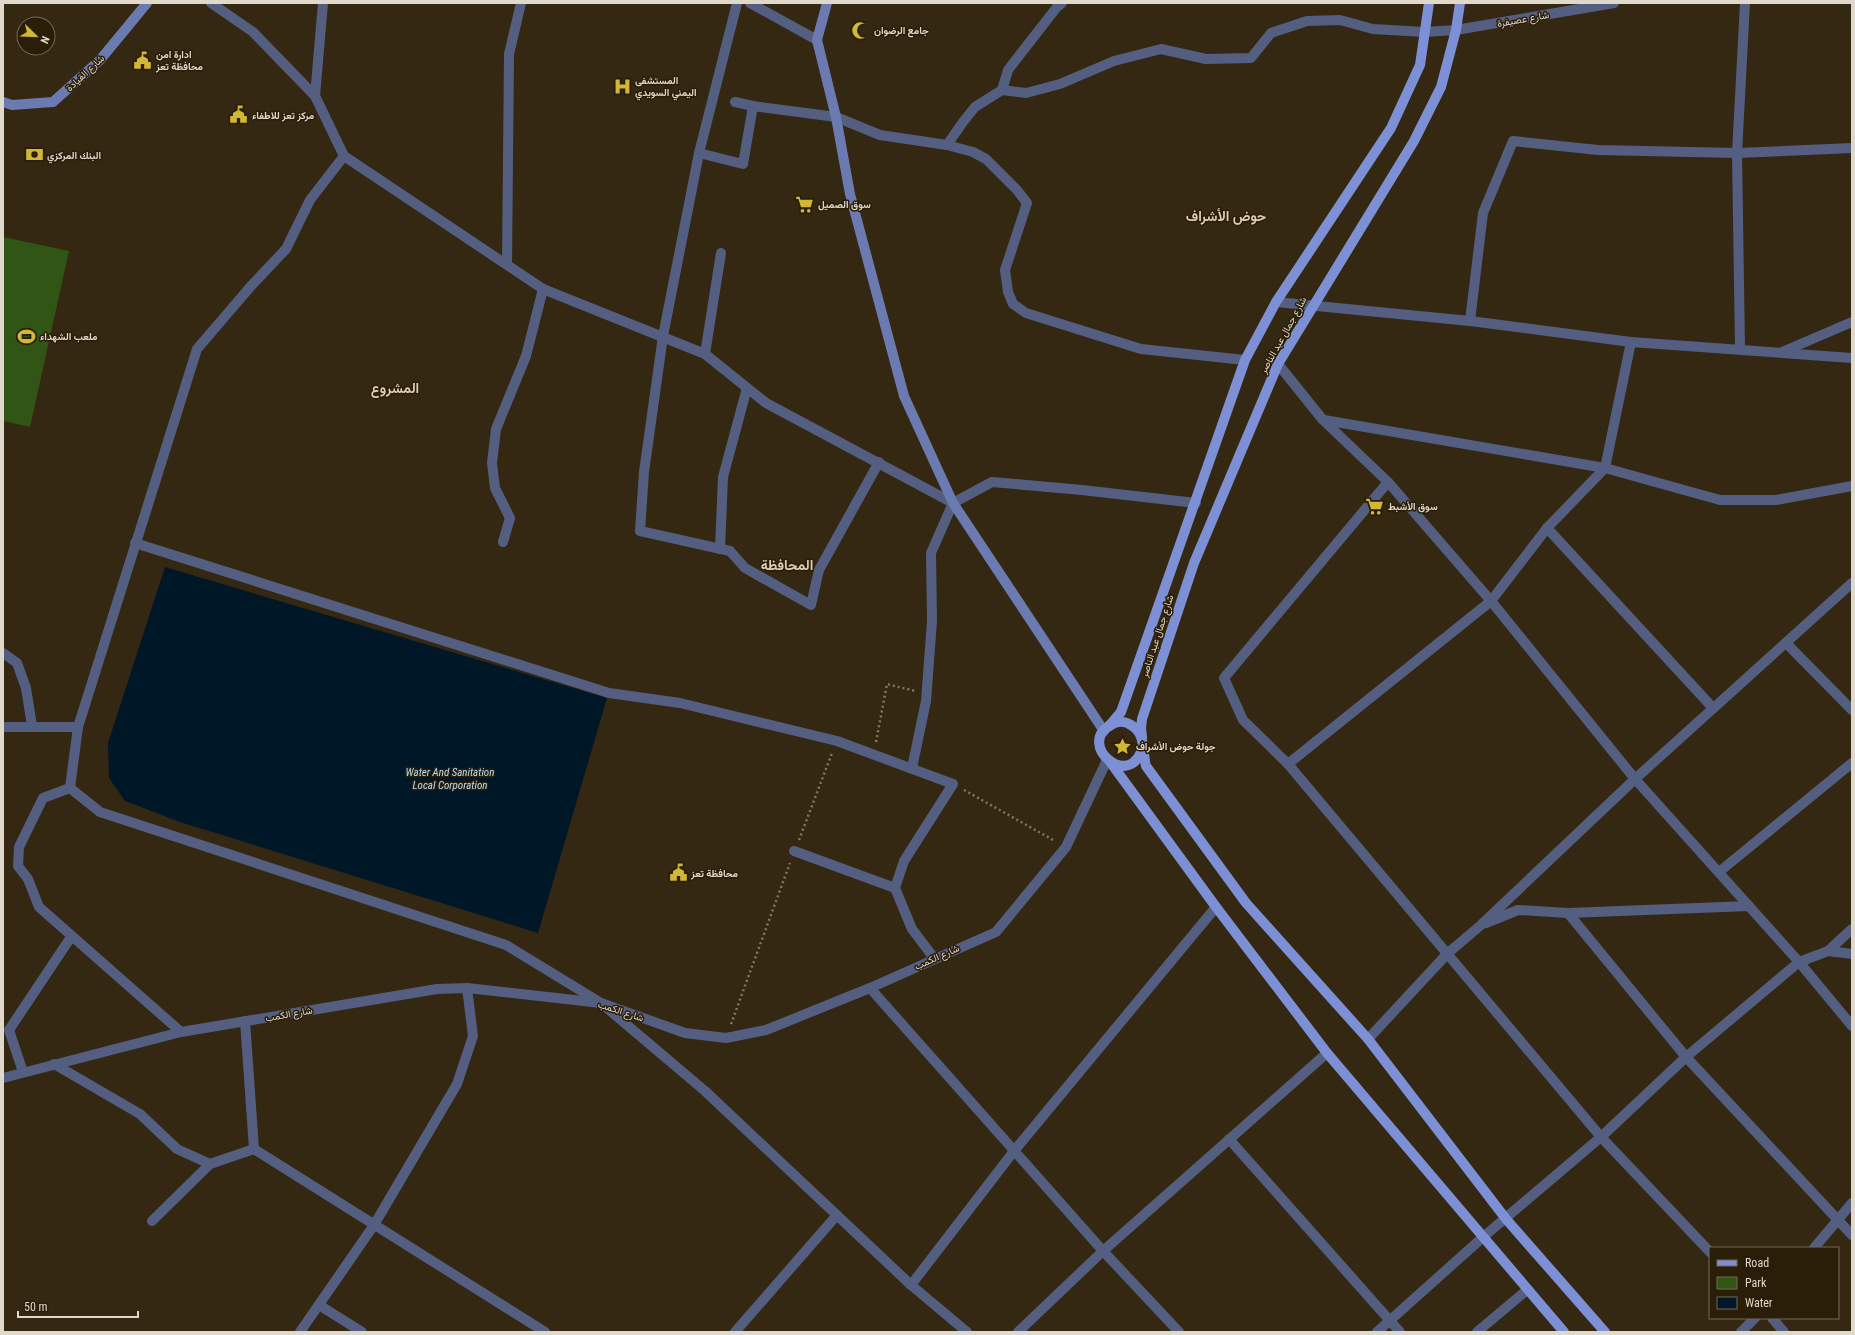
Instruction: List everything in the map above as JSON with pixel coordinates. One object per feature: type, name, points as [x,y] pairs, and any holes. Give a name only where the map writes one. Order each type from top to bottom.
[{"type":"main road","name":"شارع القيادة","points":[[3,102],[12,105],[53,102],[100,60],[147,3]]},
{"type":"main road","points":[[827,3],[817,40],[836,117],[850,194],[904,396],[953,502],[1106,728]]},
{"type":"main road","name":"شارع جمال عبد الناصر","points":[[1106,728],[1121,712],[1196,503],[1244,360],[1276,302],[1391,128],[1420,65],[1429,3]]},
{"type":"main road","name":"شارع جمال عبد الناصر","points":[[1460,3],[1456,30],[1441,87],[1414,141],[1278,364],[1194,563],[1142,719],[1141,728],[1146,766],[1246,903],[1368,1039],[1506,1219],[1605,1332]]},
{"type":"main road","points":[[1109,762],[1118,766],[1132,763],[1138,759],[1143,742],[1140,732],[1129,724],[1116,723],[1106,728],[1100,745],[1101,752],[1327,1053],[1482,1238],[1564,1332]]},
{"type":"street","points":[[211,3],[253,32],[315,96],[344,156],[543,288],[705,354],[766,403],[953,502]]},
{"type":"street","points":[[315,96],[323,3]]},
{"type":"street","points":[[507,264],[509,54],[522,3]]},
{"type":"street","points":[[737,3],[699,153],[663,336],[644,472],[640,531],[730,551],[745,568],[811,605],[819,570],[878,462]]},
{"type":"street","points":[[750,3],[817,40]]},
{"type":"street","points":[[947,145],[975,107],[1002,90],[1008,70],[1057,7],[1062,3]]},
{"type":"street","name":"شارع عصيفرة","points":[[1002,90],[1026,93],[1060,84],[1114,62],[1161,49],[1206,59],[1251,58],[1271,33],[1307,21],[1340,20],[1373,29],[1424,32],[1456,30],[1614,3]]},
{"type":"street","points":[[1740,348],[1737,153],[1745,3]]},
{"type":"street","points":[[735,102],[753,106],[836,117],[880,135],[947,145],[973,152],[986,159],[1017,190],[1027,203],[1005,270],[1008,292],[1013,304],[1026,313],[1141,349],[1244,360]]},
{"type":"street","points":[[699,153],[743,164],[753,106]]},
{"type":"street","points":[[1470,321],[1483,213],[1513,141],[1598,150],[1737,153],[1852,148]]},
{"type":"street","points":[[70,788],[78,727],[197,349],[251,286],[286,250],[310,200],[344,156]]},
{"type":"street","points":[[705,354],[721,253]]},
{"type":"street","points":[[502,542],[510,518],[495,488],[492,463],[496,429],[526,356],[543,288]]},
{"type":"street","points":[[1276,302],[1470,321],[1631,342],[1740,348],[1779,353],[1852,358]]},
{"type":"street","points":[[1779,353],[1852,322]]},
{"type":"street","points":[[1288,764],[1492,601],[1546,528],[1604,468],[1631,342]]},
{"type":"street","points":[[1278,364],[1323,420],[1388,482],[1492,601],[1635,779],[1799,962],[1852,1026]]},
{"type":"street","points":[[720,549],[723,477],[747,388]]},
{"type":"street","points":[[1323,420],[1604,468],[1720,500],[1776,500],[1852,486]]},
{"type":"street","points":[[912,768],[927,694],[932,621],[931,553],[953,502],[992,482],[1082,490],[1196,503]]},
{"type":"street","points":[[1388,482],[1224,678],[1243,720],[1288,764],[1601,1137],[1709,1251]]},
{"type":"street","points":[[1546,528],[1713,708]]},
{"type":"street","points":[[135,543],[609,693],[680,704],[837,741],[953,784],[904,861],[895,888],[912,929],[934,958]]},
{"type":"street","points":[[1368,1039],[1448,953],[1481,925],[1635,779],[1852,583]]},
{"type":"street","points":[[1786,643],[1852,710]]},
{"type":"street","points":[[3,653],[18,663],[26,688],[32,726]]},
{"type":"street","points":[[3,727],[78,727]]},
{"type":"street","name":"شارع الكمب","points":[[3,1078],[181,1032],[436,989],[467,988],[600,1003],[685,1033],[726,1038],[766,1030],[870,988],[934,958],[996,932],[1066,847],[1109,762]]},
{"type":"street","points":[[1719,872],[1852,763]]},
{"type":"street","points":[[70,788],[43,798],[19,847],[18,866],[28,879],[39,908],[181,1032]]},
{"type":"street","points":[[70,788],[100,812],[506,945],[600,1003],[704,1091],[911,1285],[967,1332]]},
{"type":"street","points":[[794,851],[895,888]]},
{"type":"street","points":[[1481,925],[1518,910],[1568,913],[1749,906]]},
{"type":"street","points":[[911,1285],[1014,1151],[1216,907]]},
{"type":"street","points":[[1568,913],[1686,1057],[1852,1235]]},
{"type":"street","points":[[1377,1332],[1482,1238],[1601,1137],[1686,1057],[1799,962],[1828,951],[1852,929]]},
{"type":"street","points":[[23,1072],[9,1030],[71,937]]},
{"type":"street","points":[[1828,951],[1852,954]]},
{"type":"street","points":[[300,1332],[374,1225],[457,1084],[473,1036],[467,988]]},
{"type":"street","points":[[870,988],[1103,1251],[1179,1332]]},
{"type":"street","points":[[245,1022],[254,1149]]},
{"type":"street","points":[[1018,1332],[1103,1251],[1327,1053]]},
{"type":"street","points":[[54,1064],[140,1114],[177,1149],[210,1164]]},
{"type":"street","points":[[1229,1139],[1400,1332]]},
{"type":"street","points":[[254,1149],[545,1332]]},
{"type":"street","points":[[152,1221],[210,1164],[254,1149]]},
{"type":"street","points":[[1815,1247],[1852,1203]]},
{"type":"street","points":[[739,1330],[837,1215]]},
{"type":"street","points":[[1477,1332],[1527,1290]]},
{"type":"street","points":[[319,1305],[362,1332]]},
{"type":"street","points":[[1741,1332],[1754,1319]]},
{"type":"street","points":[[1773,1319],[1784,1332]]},
{"type":"path","points":[[873,755],[887,684],[927,694]]},
{"type":"path","points":[[726,1038],[794,851],[837,741]]},
{"type":"path","points":[[953,784],[1066,847]]},
{"type":"green space","name":"ملعب الشهداء","points":[[3,237],[69,251],[30,427],[3,421]]},
{"type":"water","name":"Water And Sanitation Local Corporation","points":[[165,567],[607,698],[538,933],[180,822],[125,801],[109,778],[108,743]]},
{"type":"place","name":"جامع الرضوان","points":[[861,30]]},
{"type":"place","name":"ادارة امن محافظة تعز","points":[[143,60]]},
{"type":"place","name":"المستشفى اليمني السويدي","points":[[622,86]]},
{"type":"place","name":"مركز تعز للاطفاء","points":[[239,115]]},
{"type":"place","name":"البنك المركزي","points":[[34,155]]},
{"type":"place","name":"سوق الصميل","points":[[805,204]]},
{"type":"place","name":"ملعب الشهداء","points":[[27,336]]},
{"type":"place","name":"سوق الأشبط","points":[[1375,506]]},
{"type":"place","name":"جولة حوض الأشراف","points":[[1123,746]]},
{"type":"place","name":"محافظة تعز","points":[[678,873]]},
{"type":"district","name":"حوض الأشراف","points":[[1226,216]]},
{"type":"district","name":"المشروع","points":[[395,388]]},
{"type":"district","name":"المحافظة","points":[[787,565]]}]
